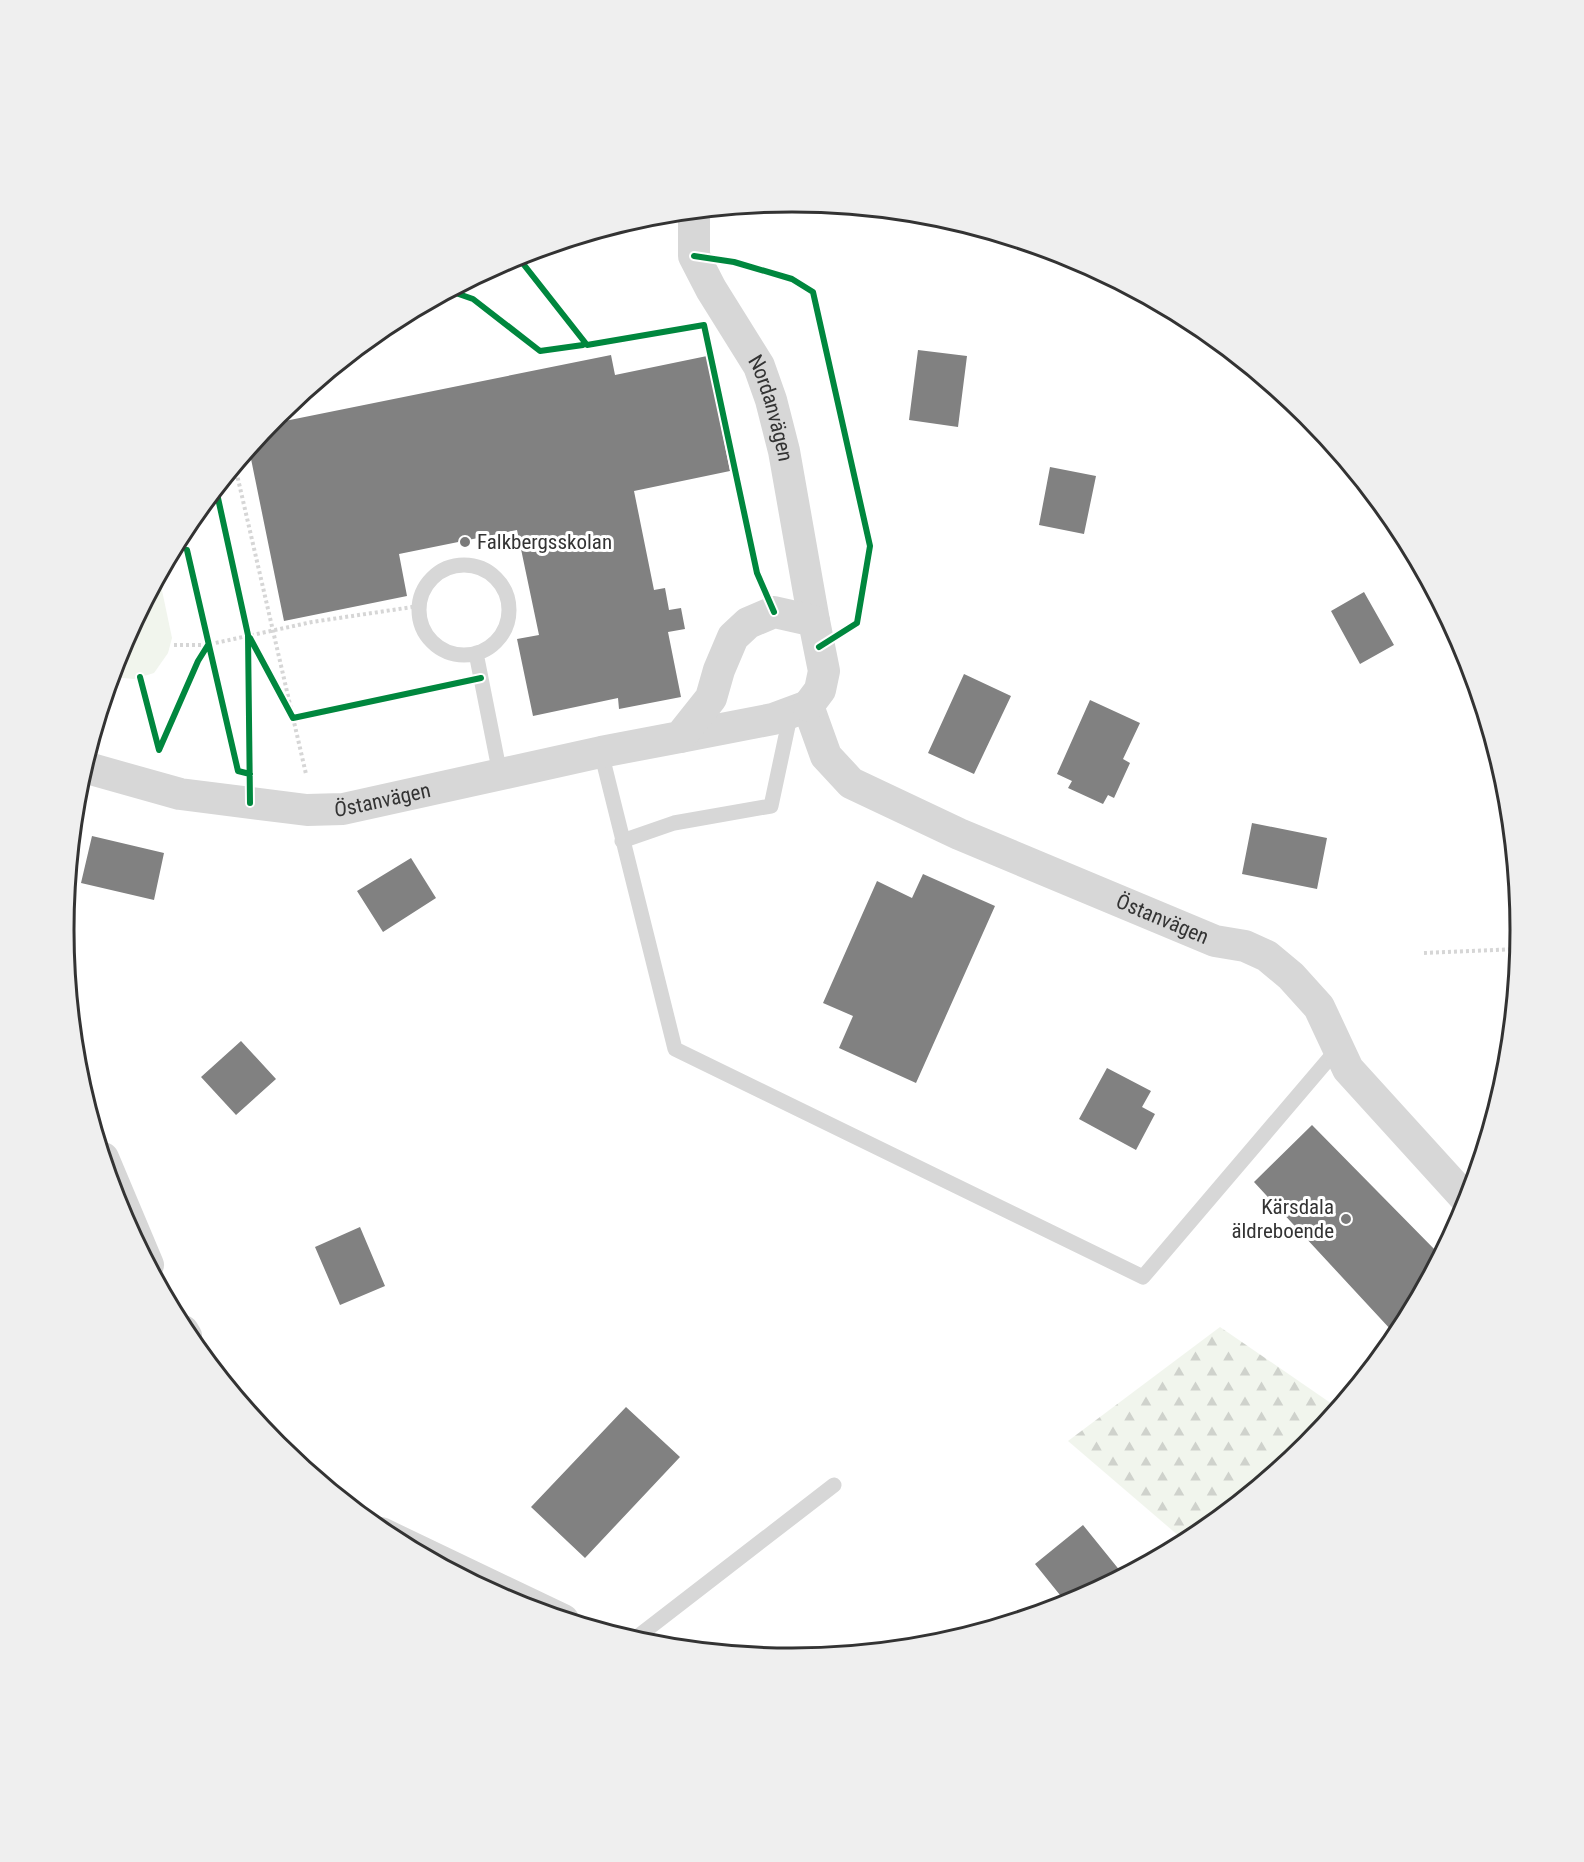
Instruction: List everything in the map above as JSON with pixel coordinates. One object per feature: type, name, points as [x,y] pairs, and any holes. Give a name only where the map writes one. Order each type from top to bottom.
[{"type":"street","name":"Nordanvägen","points":[[694,220],[694,256],[711,289],[759,366],[771,400],[784,451],[814,621]]},
{"type":"street","points":[[680,737],[711,698],[719,670],[733,637],[748,623],[774,612],[814,621],[824,671],[820,690],[800,709]]},
{"type":"street","name":"Östanvägen","points":[[92,769],[180,794],[314,810],[343,809],[601,752],[772,719],[800,709],[826,756],[851,783],[959,834],[1215,941],[1245,946],[1267,956],[1291,976],[1319,1007],[1348,1069],[1461,1193]]},
{"type":"lane","points":[[455,565],[471,565],[485,570],[497,580],[505,593],[509,608],[507,623],[500,637],[476,653],[461,655],[447,652],[426,634],[420,620],[418,606],[422,592],[430,580],[441,571],[455,565]]},
{"type":"lane","points":[[476,653],[500,774]]},
{"type":"lane","points":[[622,841],[674,823],[771,806],[800,709]]},
{"type":"lane","points":[[601,752],[675,1049],[1143,1278],[1339,1047]]},
{"type":"lane","points":[[642,1634],[834,1485]]},
{"type":"path","points":[[237,475],[314,810]]},
{"type":"path","points":[[174,645],[208,645],[312,622],[418,606]]},
{"type":"path","points":[[246,624],[251,646]]},
{"type":"path","points":[[206,634],[211,656]]},
{"type":"path","points":[[203,653],[208,645]]},
{"type":"path","points":[[282,697],[293,717]]},
{"type":"path","points":[[293,717],[304,715]]},
{"type":"path","points":[[1424,953],[1510,949]]},
{"type":"green space","points":[[161,588],[172,638],[168,653],[154,673],[134,679],[120,678],[128,656]]},
{"type":"green space","points":[[1220,1327],[1333,1404],[1266,1471],[1229,1501],[1179,1536],[1068,1441]]},
{"type":"building","points":[[918,350],[967,356],[958,427],[909,420]]},
{"type":"building","points":[[611,355],[615,375],[707,356],[730,471],[634,491],[654,590],[665,588],[669,610],[681,608],[685,629],[668,632],[681,697],[619,709],[618,698],[533,716],[517,639],[539,635],[517,530],[399,554],[407,596],[284,621],[251,458],[286,421]]},
{"type":"building","points":[[1050,467],[1096,476],[1084,534],[1039,525]]},
{"type":"building","points":[[1364,592],[1394,645],[1360,664],[1331,611]]},
{"type":"building","points":[[964,674],[1011,696],[974,774],[928,753]]},
{"type":"building","points":[[1090,700],[1140,723],[1123,759],[1130,763],[1114,798],[1108,795],[1103,804],[1068,788],[1072,781],[1057,774]]},
{"type":"building","points":[[1252,823],[1327,838],[1317,889],[1242,874]]},
{"type":"building","points":[[92,836],[164,853],[154,900],[81,883]]},
{"type":"building","points":[[411,858],[436,898],[383,932],[357,891]]},
{"type":"building","points":[[923,874],[995,906],[916,1083],[839,1048],[853,1016],[823,1003],[877,881],[912,898]]},
{"type":"building","points":[[241,1041],[276,1079],[236,1115],[201,1077]]},
{"type":"building","points":[[1107,1068],[1151,1091],[1142,1107],[1155,1114],[1136,1150],[1079,1119]]},
{"type":"building","name":"Kärsdala äldreboende","points":[[1312,1125],[1435,1250],[1390,1329],[1254,1182]]},
{"type":"building","points":[[360,1227],[385,1286],[340,1305],[315,1247]]},
{"type":"building","points":[[626,1407],[680,1457],[585,1558],[531,1507]]},
{"type":"building","points":[[1083,1525],[1119,1570],[1062,1597],[1035,1564]]},
{"type":"cycle path","points":[[694,256],[734,262],[792,279],[813,292],[870,546],[857,623],[819,647]]},
{"type":"cycle path","points":[[524,265],[587,345],[704,325],[757,573],[774,612]]},
{"type":"cycle path","points":[[460,294],[473,299],[540,351],[583,345]]},
{"type":"cycle path","points":[[218,499],[248,635],[250,803]]},
{"type":"cycle path","points":[[187,550],[238,771],[250,774]]},
{"type":"cycle path","points":[[250,638],[293,718],[481,678]]},
{"type":"cycle path","points":[[140,677],[159,750],[198,661],[208,645]]},
{"type":"place","name":"Falkbergsskolan","points":[[465,542]]},
{"type":"place","name":"Kärsdala äldreboende","points":[[1346,1219]]}]
